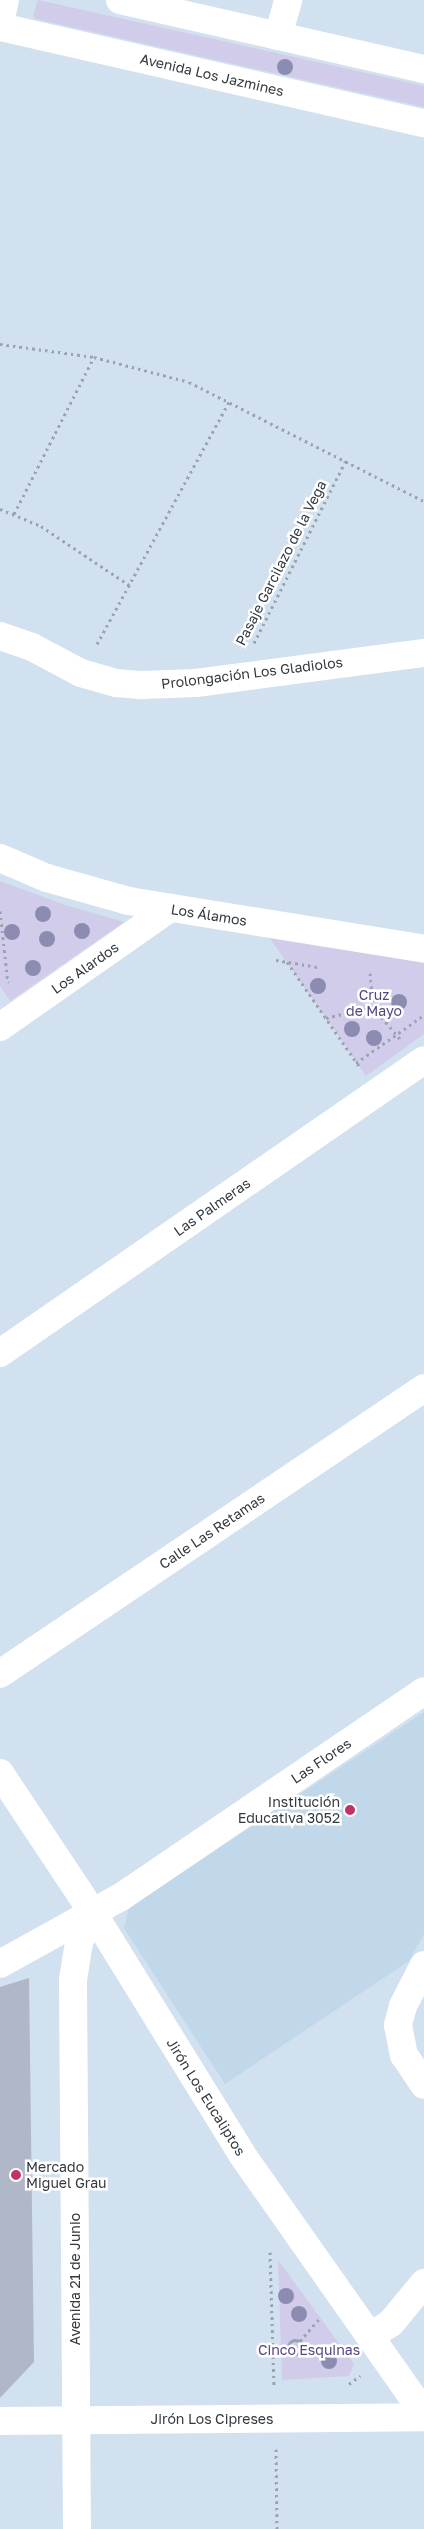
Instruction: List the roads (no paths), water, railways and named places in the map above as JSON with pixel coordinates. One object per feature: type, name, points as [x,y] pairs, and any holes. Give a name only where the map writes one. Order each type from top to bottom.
[{"type":"street","points":[[0,23],[5,0]]},
{"type":"street","points":[[120,0],[424,69]]},
{"type":"street","points":[[278,36],[288,0]]},
{"type":"street","name":"Avenida Los Jazmines","points":[[0,27],[424,123]]},
{"type":"street","name":"Prolongación Los Gladiolos","points":[[0,636],[32,647],[81,673],[117,683],[142,685],[170,685],[424,653]]},
{"type":"street","name":"Los Álamos","points":[[0,858],[78,887],[170,908],[424,948]]},
{"type":"street","name":"Los Alardos","points":[[0,1028],[170,908]]},
{"type":"street","name":"Las Palmeras","points":[[0,1353],[415,1053]]},
{"type":"street","name":"Calle Las Retamas","points":[[0,1674],[424,1388]]},
{"type":"street","name":"Las Flores","points":[[0,1964],[94,1913],[424,1691]]},
{"type":"street","name":"Jirón Los Eucaliptos","points":[[0,1773],[94,1913],[241,2153],[372,2335],[424,2413]]},
{"type":"street","name":"Avenida 21 de Junio","points":[[77,2529],[73,1980],[79,1942],[94,1913]]},
{"type":"street","points":[[424,1965],[404,2006],[398,2025],[404,2055],[424,2085]]},
{"type":"street","points":[[372,2335],[391,2323],[424,2283]]},
{"type":"street","name":"Jirón Los Cipreses","points":[[0,2421],[76,2420],[275,2407],[424,2417]]},
{"type":"place","name":"Institución Educativa 3052","points":[[350,1810]]},
{"type":"place","name":"Mercado Miguel Grau","points":[[16,2175]]},
{"type":"park label","name":"Cruz de Mayo","points":[[374,1004]]},
{"type":"park label","name":"Cinco Esquinas","points":[[309,2350]]}]
